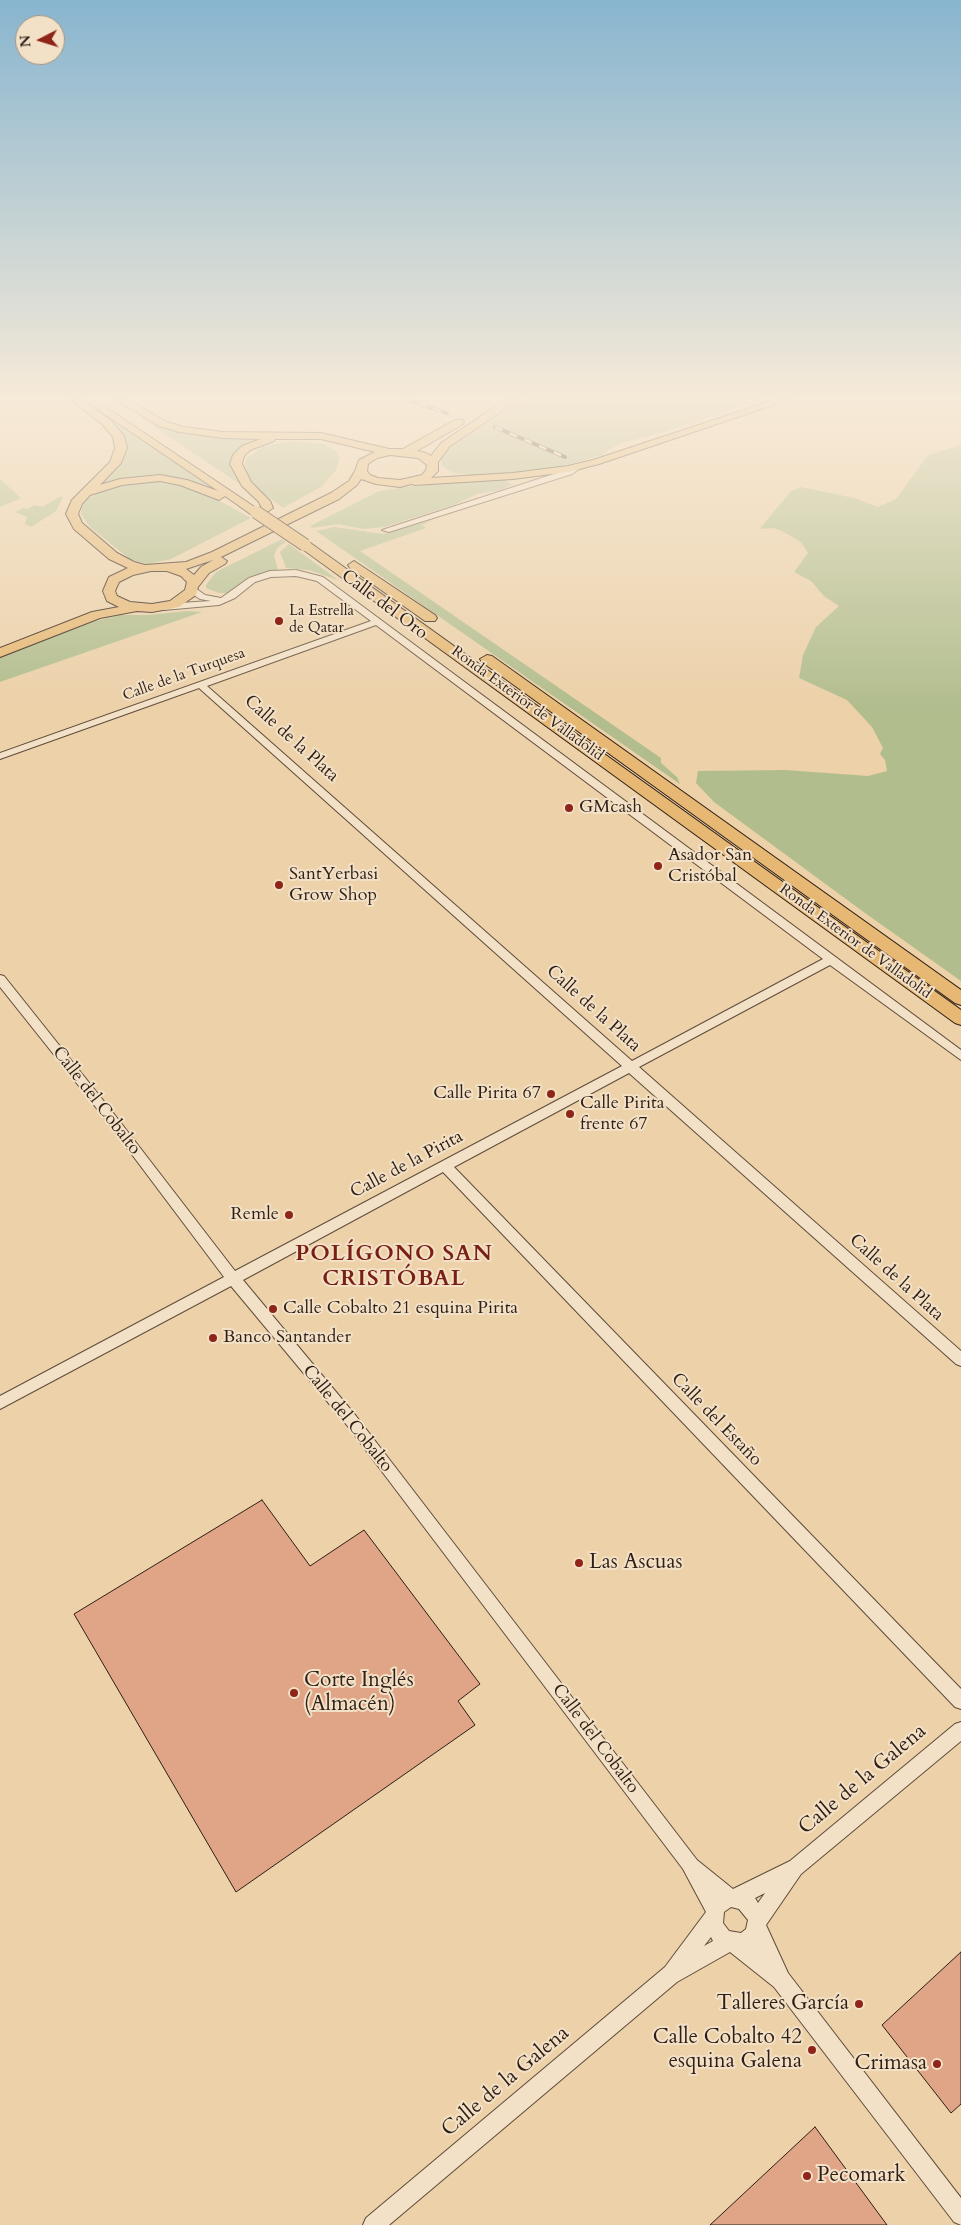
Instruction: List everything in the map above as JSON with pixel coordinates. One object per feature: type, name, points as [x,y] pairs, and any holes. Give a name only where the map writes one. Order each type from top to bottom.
[{"type":"highway","points":[[230,502],[245,510],[262,510],[264,502]]},
{"type":"highway","name":"Ronda Exterior de Valladolid","points":[[249,502],[310,542],[684,809],[961,999]]},
{"type":"highway","name":"Ronda Exterior de Valladolid","points":[[250,502],[262,510]]},
{"type":"highway","points":[[216,555],[253,532],[312,502]]},
{"type":"highway","points":[[76,503],[72,514],[78,526],[113,556],[130,565],[144,568],[172,568],[189,565],[216,555],[323,502]]},
{"type":"highway","points":[[0,653],[97,615],[132,608],[164,606],[181,601],[205,570],[344,502]]},
{"type":"highway","name":"Ronda Exterior de Valladolid","points":[[310,542],[377,580],[441,625]]},
{"type":"highway","points":[[113,556],[118,564],[112,585],[114,600],[132,608]]},
{"type":"highway","points":[[0,644],[84,611],[112,585],[130,572],[144,568]]},
{"type":"highway","points":[[172,568],[188,574],[193,587]]},
{"type":"highway","name":"Ronda Exterior de Valladolid","points":[[473,648],[650,785]]},
{"type":"highway","name":"Ronda Exterior de Valladolid","points":[[684,809],[961,1018]]},
{"type":"street","points":[[386,530],[472,502]]},
{"type":"street","name":"Calle del Oro","points":[[164,606],[212,604],[232,596],[249,582],[263,576],[281,573],[303,574],[326,582],[377,622],[961,1056]]},
{"type":"street","points":[[193,587],[198,595],[208,598],[232,596]]},
{"type":"street","name":"Calle de la Turquesa","points":[[0,756],[377,622]]},
{"type":"street","name":"Calle de la Plata","points":[[201,685],[961,1360]]},
{"type":"street","name":"Calle de la Pirita","points":[[0,1403],[832,959]]},
{"type":"street","name":"Calle del Cobalto","points":[[0,979],[110,1117],[233,1279],[351,1420],[689,1863],[714,1914]]},
{"type":"street","name":"Calle del Estaño","points":[[445,1166],[961,1701]]},
{"type":"street","name":"Calle de la Galena","points":[[732,1898],[796,1867],[961,1730]]},
{"type":"street","name":"Calle del Cobalto","points":[[689,1863],[732,1898]]},
{"type":"street","name":"Calle de la Galena","points":[[757,1923],[796,1867]]},
{"type":"street","points":[[781,1980],[718,1932],[714,1914],[718,1905],[732,1898],[749,1904],[781,1980],[961,2215]]},
{"type":"street","name":"Calle de la Galena","points":[[670,1975],[714,1914]]},
{"type":"street","points":[[733,1943],[750,1940],[757,1923]]},
{"type":"street","name":"Calle de la Galena","points":[[373,2225],[670,1975],[733,1943]]},
{"type":"green space","points":[[0,502],[12,502],[0,507]]},
{"type":"green space","points":[[51,502],[61,502],[56,511],[31,527],[25,524],[27,517],[15,512],[34,505],[42,507]]},
{"type":"green space","points":[[86,502],[221,502],[251,518],[171,559],[148,564],[131,560],[90,527],[81,514],[82,507]]},
{"type":"green space","points":[[275,502],[294,502],[283,508]]},
{"type":"green space","points":[[358,502],[461,502],[384,527],[363,529],[339,524],[312,528],[310,526]]},
{"type":"green space","points":[[782,502],[864,502],[878,507],[890,502],[961,502],[961,981],[714,802],[696,783],[698,771],[785,770],[868,776],[887,771],[885,760],[880,754],[883,748],[872,727],[847,700],[799,678],[803,655],[816,627],[839,606],[824,596],[811,581],[794,572],[808,553],[801,542],[773,528],[761,529]]},
{"type":"green space","points":[[433,520],[422,525],[426,528],[360,551],[661,758],[661,763],[677,777],[680,784],[316,531],[334,527],[383,534]]},
{"type":"green space","points":[[282,539],[286,542],[278,547],[274,555],[278,570],[248,578],[227,593],[219,593],[206,588],[206,585],[216,572]]},
{"type":"green space","points":[[289,544],[338,580],[309,570],[286,568],[280,552]]},
{"type":"green space","points":[[188,611],[202,612],[0,682],[0,657],[83,624],[121,615],[148,615]]},
{"type":"building","name":"Corte Inglés (Almacén)","points":[[262,1500],[310,1566],[364,1530],[480,1684],[458,1701],[475,1725],[236,1892],[74,1614]]},
{"type":"building","name":"Crimasa","points":[[961,1952],[961,2104],[951,2113],[882,2025]]},
{"type":"building","name":"Pecomark","points":[[815,2127],[887,2225],[710,2225]]},
{"type":"place","name":"La Estrella de Qatar","points":[[279,621]]},
{"type":"place","name":"GMcash","points":[[569,808]]},
{"type":"place","name":"Asador San Cristóbal","points":[[658,866]]},
{"type":"place","name":"SantYerbasi Grow Shop","points":[[279,885]]},
{"type":"place","name":"Calle Pirita 67","points":[[551,1094]]},
{"type":"place","name":"Calle Pirita frente 67","points":[[570,1114]]},
{"type":"place","name":"Remle","points":[[289,1215]]},
{"type":"place","name":"Calle Cobalto 21 esquina Pirita","points":[[273,1309]]},
{"type":"place","name":"Banco Santander","points":[[213,1338]]},
{"type":"place","name":"Las Ascuas","points":[[579,1563]]},
{"type":"place","name":"Corte Inglés (Almacén)","points":[[294,1693]]},
{"type":"place","name":"Talleres García","points":[[859,2004]]},
{"type":"place","name":"Calle Cobalto 42 esquina Galena","points":[[812,2050]]},
{"type":"place","name":"Crimasa","points":[[937,2064]]},
{"type":"place","name":"Pecomark","points":[[807,2176]]},
{"type":"district","name":"POLÍGONO SAN CRISTÓBAL","points":[[394,1268]]}]
